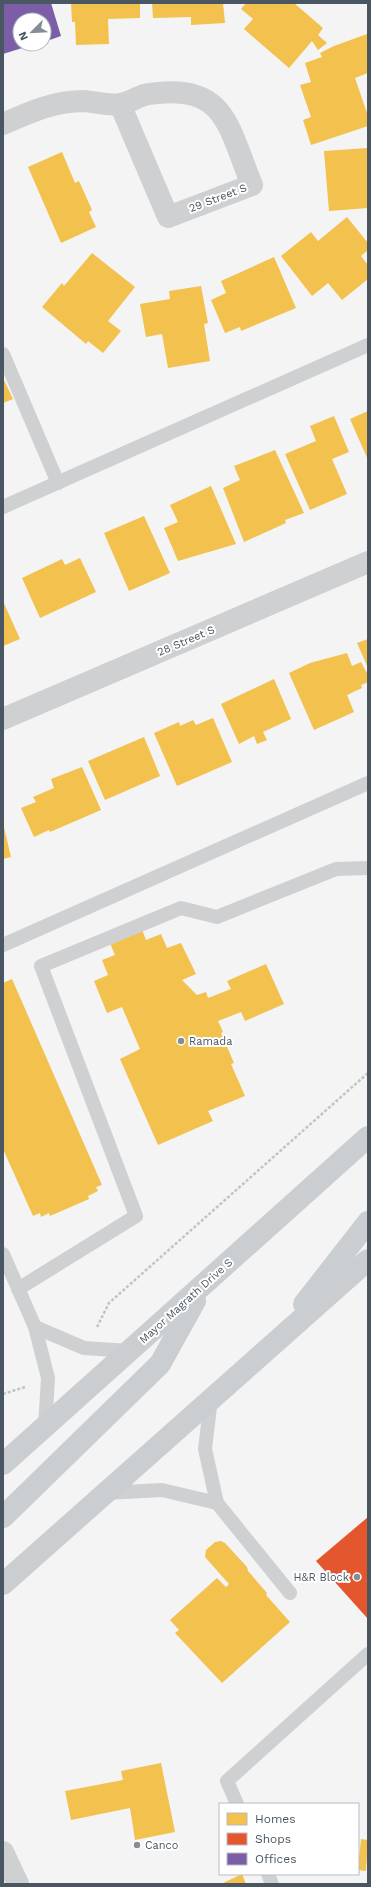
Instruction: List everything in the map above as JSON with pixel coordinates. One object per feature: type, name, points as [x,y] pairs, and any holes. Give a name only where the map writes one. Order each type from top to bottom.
[{"type":"main road","name":"Mayor Magrath Drive S","points":[[3,1464],[368,1137]]},
{"type":"main road","points":[[267,1350],[368,1222]]},
{"type":"main road","points":[[3,1584],[368,1260]]},
{"type":"main road","points":[[3,1517],[160,1364],[202,1287]]},
{"type":"street","name":"29 Street S","points":[[3,124],[43,106],[63,102],[84,101],[120,104],[147,94],[168,92],[199,96],[215,105],[224,116],[252,185],[168,217],[120,104]]},
{"type":"street","name":"28 Street S","points":[[3,719],[368,562]]},
{"type":"street","points":[[3,1852],[18,1884]]},
{"type":"lane","points":[[3,507],[368,344]]},
{"type":"lane","points":[[3,354],[58,483]]},
{"type":"lane","points":[[3,945],[368,783]]},
{"type":"lane","points":[[18,1289],[136,1216],[41,966],[180,908],[217,917],[336,869],[368,868]]},
{"type":"lane","points":[[3,1254],[34,1327],[48,1378],[45,1427]]},
{"type":"lane","points":[[34,1327],[84,1348],[130,1351]]},
{"type":"lane","points":[[211,1399],[205,1449],[217,1503],[290,1594]]},
{"type":"lane","points":[[106,1493],[162,1490],[217,1503]]},
{"type":"lane","points":[[237,1803],[227,1781],[368,1654]]},
{"type":"path","points":[[94,1334],[109,1303],[368,1073]]},
{"type":"path","points":[[3,1394],[30,1386]]},
{"type":"building: Homes","points":[[71,3],[140,3],[140,18],[108,19],[109,44],[76,45],[75,22],[72,22]]},
{"type":"building: Homes","points":[[152,3],[223,3],[225,23],[191,25],[191,17],[153,18]]},
{"type":"building: Homes","points":[[246,3],[294,3],[323,28],[318,35],[327,43],[318,50],[312,41],[289,68],[244,29],[253,19],[241,9]]},
{"type":"building: Homes","points":[[367,34],[368,73],[355,78],[368,116],[368,126],[311,145],[303,120],[311,117],[300,85],[311,82],[305,63],[322,57],[320,53],[334,46]]},
{"type":"building: Homes","points":[[368,148],[368,208],[329,211],[324,151]]},
{"type":"building: Homes","points":[[62,152],[75,183],[79,181],[92,210],[89,212],[96,227],[61,243],[28,167]]},
{"type":"building: Homes","points":[[347,217],[368,243],[368,250],[361,256],[368,265],[368,279],[342,300],[328,283],[312,296],[281,256],[311,232],[318,241]]},
{"type":"building: Homes","points":[[92,253],[135,287],[108,321],[121,331],[103,353],[88,341],[86,344],[42,307],[62,283],[64,286]]},
{"type":"building: Homes","points":[[274,257],[296,308],[241,331],[240,327],[225,333],[211,300],[226,293],[221,281]]},
{"type":"building: Homes","points":[[201,286],[208,323],[204,324],[210,361],[168,368],[162,334],[146,337],[140,304],[170,299],[169,291]]},
{"type":"building: Homes","points":[[3,378],[13,399],[3,403]]},
{"type":"building: Homes","points":[[368,411],[368,460],[350,419]]},
{"type":"building: Homes","points":[[334,416],[349,452],[332,459],[347,494],[310,510],[285,454],[316,441],[310,426]]},
{"type":"building: Homes","points":[[275,450],[304,513],[285,520],[286,523],[244,542],[223,488],[240,480],[234,466]]},
{"type":"building: Homes","points":[[211,486],[236,544],[178,561],[164,528],[178,522],[170,505]]},
{"type":"building: Homes","points":[[144,516],[170,573],[129,591],[104,533]]},
{"type":"building: Homes","points":[[80,558],[96,592],[40,618],[22,578],[62,559],[65,565]]},
{"type":"building: Homes","points":[[3,601],[20,639],[3,646]]},
{"type":"building: Homes","points":[[368,639],[368,668],[357,643]]},
{"type":"building: Homes","points":[[347,653],[352,666],[361,662],[368,675],[368,682],[361,685],[362,688],[347,695],[354,712],[314,730],[289,673],[310,663]]},
{"type":"building: Homes","points":[[274,679],[291,719],[263,732],[267,740],[257,744],[254,736],[239,744],[221,704]]},
{"type":"building: Homes","points":[[213,718],[232,762],[177,786],[154,733],[179,722],[180,726],[193,720],[196,725]]},
{"type":"building: Homes","points":[[144,737],[160,776],[105,800],[88,761]]},
{"type":"building: Homes","points":[[82,767],[101,810],[50,832],[49,830],[34,837],[21,808],[36,802],[33,797],[54,788],[51,779]]},
{"type":"building: Homes","points":[[3,823],[11,857],[3,859]]},
{"type":"building: Homes","name":"Ramada","points":[[141,927],[146,940],[161,934],[167,948],[181,943],[196,974],[182,980],[197,995],[206,992],[208,998],[231,989],[227,981],[266,964],[284,1004],[245,1021],[241,1012],[218,1021],[223,1032],[221,1033],[234,1063],[231,1064],[245,1096],[208,1111],[213,1121],[158,1145],[120,1059],[140,1049],[122,1007],[107,1013],[94,981],[108,975],[102,960],[115,955],[109,941]]},
{"type":"building: Homes","points":[[12,979],[102,1185],[96,1187],[98,1191],[88,1196],[89,1199],[50,1216],[49,1213],[41,1217],[40,1213],[33,1216],[3,1149],[3,983]]},
{"type":"building: Homes","points":[[221,1541],[225,1543],[247,1567],[248,1571],[267,1593],[266,1595],[290,1622],[222,1683],[175,1633],[179,1630],[170,1620],[217,1578],[226,1587],[229,1584],[205,1557],[206,1550],[215,1542]]},
{"type":"building: Homes","points":[[161,1763],[175,1832],[135,1840],[130,1808],[71,1820],[65,1791],[123,1780],[121,1771]]},
{"type":"building: Homes","points":[[361,1839],[368,1840],[366,1871],[359,1870]]},
{"type":"building: Homes","points":[[242,1875],[246,1884],[221,1884]]},
{"type":"building: Shops","points":[[368,1517],[368,1619],[316,1561]]},
{"type":"building: Offices","points":[[3,3],[51,3],[61,36],[52,39],[52,12],[12,12],[12,51],[3,54]]},
{"type":"place","name":"Ramada","points":[[181,1041]]},
{"type":"place","name":"H&R Block","points":[[357,1577]]},
{"type":"place","name":"Canco","points":[[137,1845]]}]
